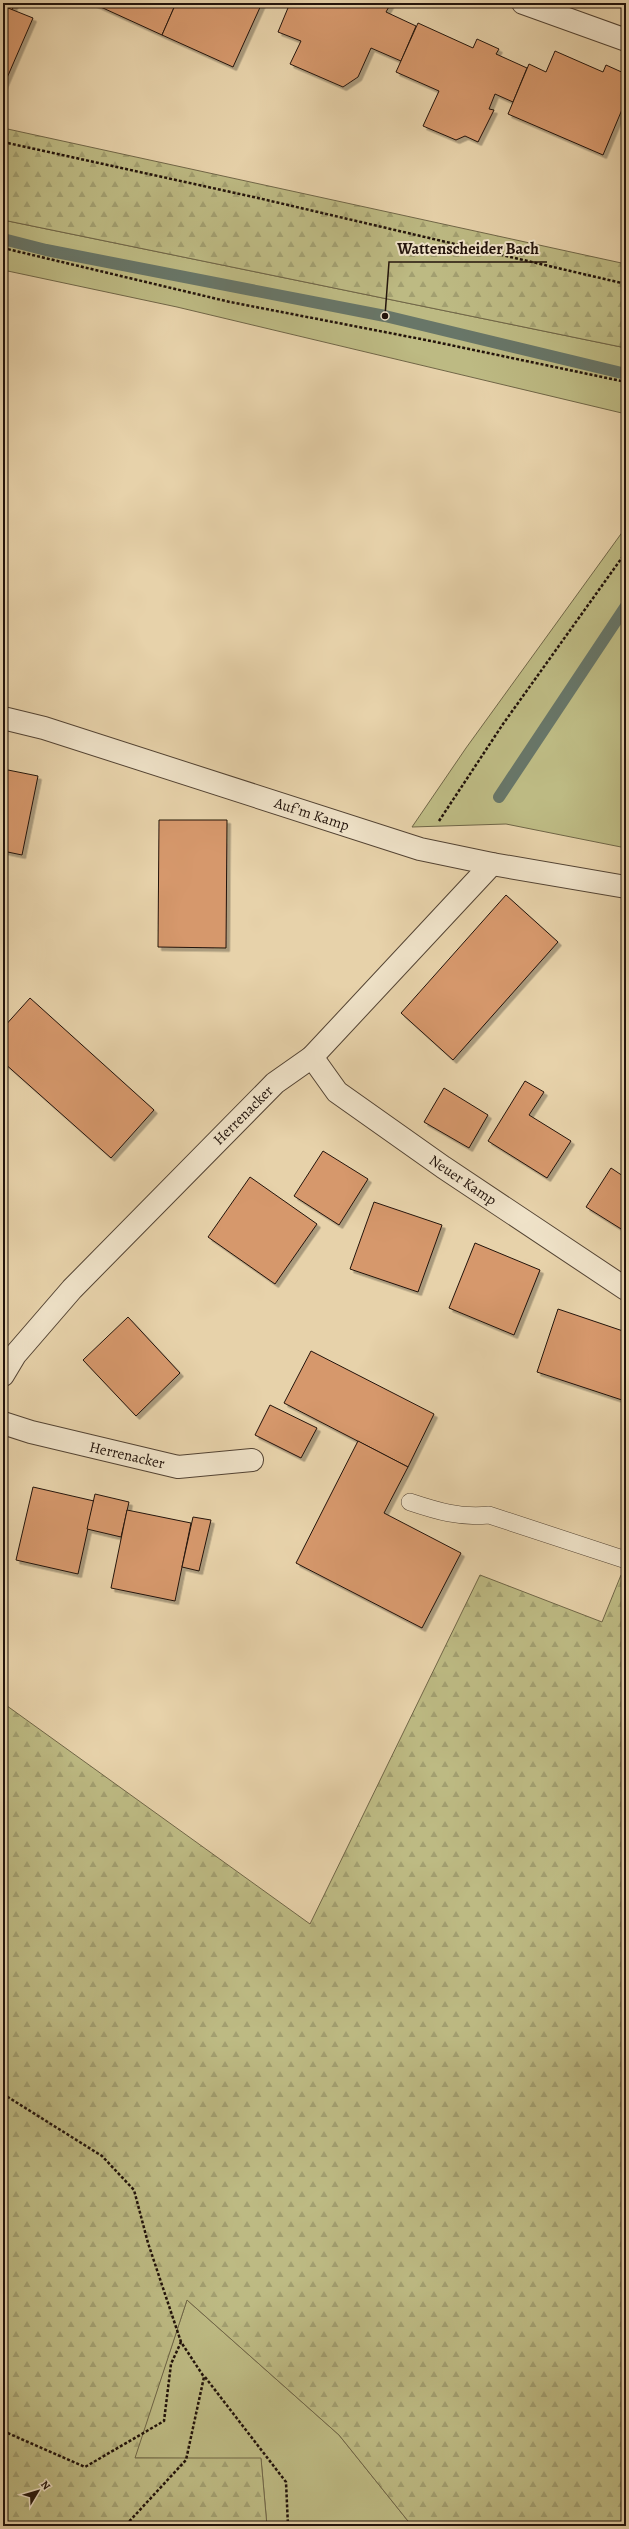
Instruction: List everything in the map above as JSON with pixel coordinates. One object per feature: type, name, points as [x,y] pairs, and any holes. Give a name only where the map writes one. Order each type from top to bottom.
[{"type":"street","points":[[523,3],[626,40]]},
{"type":"street","name":"Auf'm Kamp","points":[[3,718],[44,728],[420,849],[492,864],[626,887]]},
{"type":"street","name":"Herrenacker","points":[[3,1375],[15,1354],[72,1289],[275,1083],[312,1057],[492,864]]},
{"type":"street","name":"Neuer Kamp","points":[[312,1057],[337,1092],[443,1167],[626,1289]]},
{"type":"street","name":"Herrenacker","points":[[3,1424],[178,1467],[252,1460]]},
{"type":"lane","points":[[410,1502],[442,1513],[469,1517],[489,1514],[626,1560]]},
{"type":"path","points":[[3,142],[258,198],[626,284]]},
{"type":"path","points":[[3,248],[230,302],[626,382]]},
{"type":"path","points":[[420,849],[503,724],[626,552]]},
{"type":"path","points":[[3,2094],[102,2156],[134,2190],[148,2243],[181,2342],[204,2377],[286,2482],[288,2526]]},
{"type":"path","points":[[3,2431],[85,2467],[164,2421],[171,2364],[181,2342]]},
{"type":"path","points":[[125,2526],[186,2460],[204,2377]]},
{"type":"green space","points":[[3,128],[626,264],[626,348],[3,220]]},
{"type":"green space","points":[[3,220],[626,348],[626,414],[177,307],[3,270]]},
{"type":"green space","points":[[626,527],[626,848],[506,824],[412,827],[466,748]]},
{"type":"green space","points":[[480,1575],[602,1622],[621,1575],[626,1577],[626,2526],[412,2526],[339,2435],[187,2300],[135,2458],[261,2458],[267,2526],[3,2526],[3,1703],[310,1924]]},
{"type":"green space","points":[[187,2300],[339,2435],[412,2526],[267,2526],[261,2459],[134,2458]]},
{"type":"building","points":[[3,3],[15,3],[12,10],[3,6]]},
{"type":"building","points":[[92,3],[176,3],[162,35]]},
{"type":"building","points":[[176,3],[262,3],[233,67],[162,35]]},
{"type":"building","points":[[290,3],[391,3],[386,12],[416,26],[401,61],[371,48],[358,77],[343,87],[290,64],[301,41],[278,32]]},
{"type":"building","points":[[3,6],[33,18],[3,87]]},
{"type":"building","points":[[418,23],[473,48],[477,39],[499,49],[496,54],[527,68],[513,102],[495,94],[489,109],[494,110],[478,142],[465,136],[456,140],[423,126],[439,91],[396,72]]},
{"type":"building","points":[[555,51],[603,72],[606,65],[626,74],[626,100],[603,155],[508,114],[529,64],[546,72]]},
{"type":"building","points":[[3,769],[38,776],[22,855],[3,851]]},
{"type":"building","points":[[159,820],[227,820],[226,948],[158,947]]},
{"type":"building","points":[[506,895],[558,942],[453,1060],[401,1013]]},
{"type":"building","points":[[30,998],[154,1110],[111,1158],[3,1062],[3,1028]]},
{"type":"building","points":[[525,1081],[544,1092],[529,1115],[571,1141],[547,1178],[488,1141]]},
{"type":"building","points":[[444,1088],[488,1115],[469,1148],[424,1122]]},
{"type":"building","points":[[323,1151],[368,1179],[339,1225],[294,1196]]},
{"type":"building","points":[[611,1168],[626,1178],[626,1232],[586,1207]]},
{"type":"building","points":[[250,1177],[317,1224],[275,1284],[208,1237]]},
{"type":"building","points":[[374,1202],[442,1225],[418,1292],[350,1269]]},
{"type":"building","points":[[475,1243],[540,1270],[514,1335],[449,1308]]},
{"type":"building","points":[[558,1309],[626,1332],[626,1389],[622,1400],[537,1372]]},
{"type":"building","points":[[128,1317],[180,1373],[136,1416],[83,1360]]},
{"type":"building","points":[[311,1351],[434,1414],[408,1467],[284,1403]]},
{"type":"building","points":[[270,1405],[317,1428],[301,1458],[255,1435]]},
{"type":"building","points":[[358,1441],[408,1467],[384,1513],[461,1553],[422,1628],[296,1563]]},
{"type":"building","points":[[33,1487],[94,1501],[78,1574],[16,1560]]},
{"type":"building","points":[[95,1494],[129,1502],[121,1537],[87,1529]]},
{"type":"building","points":[[127,1510],[191,1523],[175,1601],[111,1588]]},
{"type":"building","points":[[193,1517],[211,1520],[199,1571],[182,1567]]},
{"type":"waterway","points":[[3,239],[46,250],[385,316],[626,374]]},
{"type":"waterway","points":[[499,797],[626,606]]},
{"type":"place","name":"Wattenscheider Bach","points":[[385,316]]}]
